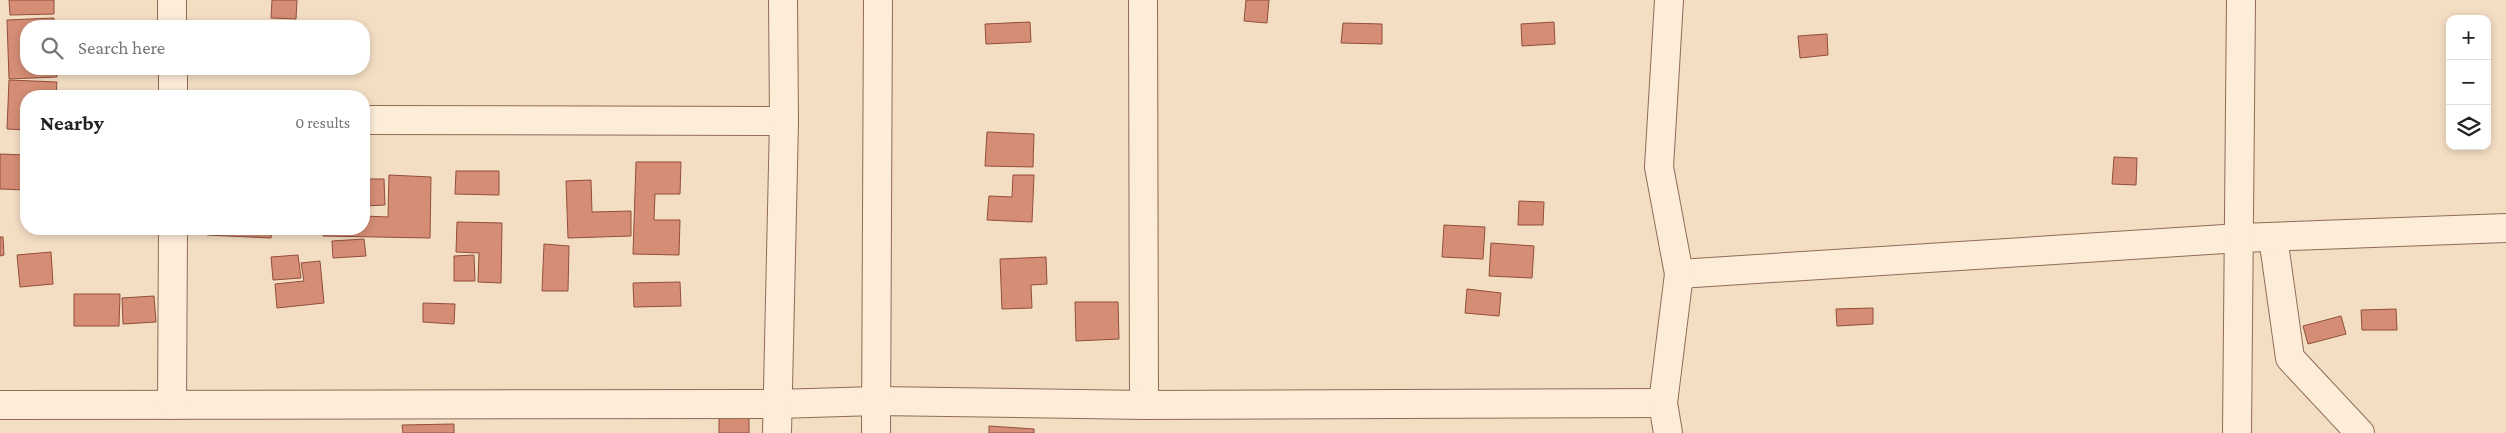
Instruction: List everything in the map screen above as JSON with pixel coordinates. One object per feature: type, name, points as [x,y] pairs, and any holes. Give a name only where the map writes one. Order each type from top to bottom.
[{"type":"street","points":[[172,0],[172,20]]},
{"type":"street","points":[[777,433],[784,121],[783,0]]},
{"type":"street","points":[[876,433],[878,0]]},
{"type":"street","points":[[1144,0],[1144,405]]},
{"type":"street","points":[[1668,433],[1663,403],[1679,274],[1659,167],[1669,0]]},
{"type":"street","points":[[2237,433],[2241,0]]},
{"type":"street","points":[[173,75],[173,90]]},
{"type":"street","points":[[370,120],[784,121]]},
{"type":"street","points":[[1679,274],[2273,236],[2506,228]]},
{"type":"street","points":[[172,404],[173,235]]},
{"type":"street","points":[[2273,236],[2290,358],[2360,433]]},
{"type":"street","points":[[0,405],[777,404],[876,401],[1144,405],[1663,403]]},
{"type":"building","points":[[9,0],[54,0],[54,14],[10,15]]},
{"type":"building","points":[[272,0],[297,0],[296,19],[271,18]]},
{"type":"building","points":[[1246,0],[1269,0],[1267,23],[1244,21]]},
{"type":"building","points":[[54,18],[54,20],[20,20],[20,75],[57,75],[57,77],[9,79],[7,20]]},
{"type":"building","points":[[1030,22],[1031,42],[986,44],[985,24]]},
{"type":"building","points":[[1554,22],[1555,44],[1522,46],[1521,24]]},
{"type":"building","points":[[1343,23],[1382,24],[1382,44],[1341,43]]},
{"type":"building","points":[[1827,34],[1828,55],[1800,58],[1798,36]]},
{"type":"building","points":[[9,80],[57,82],[56,90],[20,90],[20,130],[7,129]]},
{"type":"building","points":[[987,132],[1034,134],[1033,167],[985,166]]},
{"type":"building","points":[[0,154],[20,155],[20,190],[0,189]]},
{"type":"building","points":[[2114,157],[2137,158],[2136,185],[2112,184]]},
{"type":"building","points":[[636,162],[681,162],[680,194],[655,194],[654,220],[680,220],[679,255],[633,254]]},
{"type":"building","points":[[456,171],[499,171],[499,195],[455,194]]},
{"type":"building","points":[[389,175],[431,177],[430,238],[323,236],[370,235],[370,216],[388,217]]},
{"type":"building","points":[[1013,175],[1034,175],[1032,222],[987,220],[989,196],[1012,197]]},
{"type":"building","points":[[370,179],[384,179],[385,205],[370,206]]},
{"type":"building","points":[[591,180],[592,212],[631,211],[631,236],[568,238],[566,181]]},
{"type":"building","points":[[1519,201],[1544,202],[1543,225],[1518,225]]},
{"type":"building","points":[[457,222],[502,223],[501,283],[478,282],[479,253],[456,252]]},
{"type":"building","points":[[1444,225],[1485,227],[1483,259],[1442,257]]},
{"type":"building","points":[[207,235],[271,235],[271,238]]},
{"type":"building","points":[[0,237],[3,237],[4,255],[0,256]]},
{"type":"building","points":[[364,239],[366,256],[333,258],[332,241]]},
{"type":"building","points":[[1491,243],[1534,246],[1532,278],[1489,276]]},
{"type":"building","points":[[544,244],[569,246],[568,291],[542,291]]},
{"type":"building","points":[[51,252],[53,284],[20,287],[17,255]]},
{"type":"building","points":[[298,255],[301,278],[273,280],[271,257]]},
{"type":"building","points":[[474,255],[475,281],[454,281],[454,256]]},
{"type":"building","points":[[1046,257],[1047,284],[1031,285],[1032,308],[1002,309],[1000,259]]},
{"type":"building","points":[[320,261],[324,303],[277,308],[275,284],[304,281],[301,263]]},
{"type":"building","points":[[680,282],[681,306],[634,307],[633,283]]},
{"type":"building","points":[[1467,289],[1501,293],[1499,316],[1465,313]]},
{"type":"building","points":[[74,294],[120,294],[119,326],[74,326]]},
{"type":"building","points":[[154,296],[156,322],[123,324],[122,298]]},
{"type":"building","points":[[1075,302],[1118,302],[1119,339],[1076,341]]},
{"type":"building","points":[[423,303],[455,304],[454,324],[423,322]]},
{"type":"building","points":[[1873,308],[1873,324],[1837,326],[1836,309]]},
{"type":"building","points":[[2396,309],[2397,330],[2362,330],[2361,310]]},
{"type":"building","points":[[2341,316],[2346,334],[2308,344],[2303,326]]},
{"type":"building","points":[[719,418],[749,418],[749,433],[719,433]]},
{"type":"building","points":[[454,424],[454,433],[403,433],[402,425]]},
{"type":"building","points":[[989,426],[1034,429],[1034,433],[989,433]]}]
